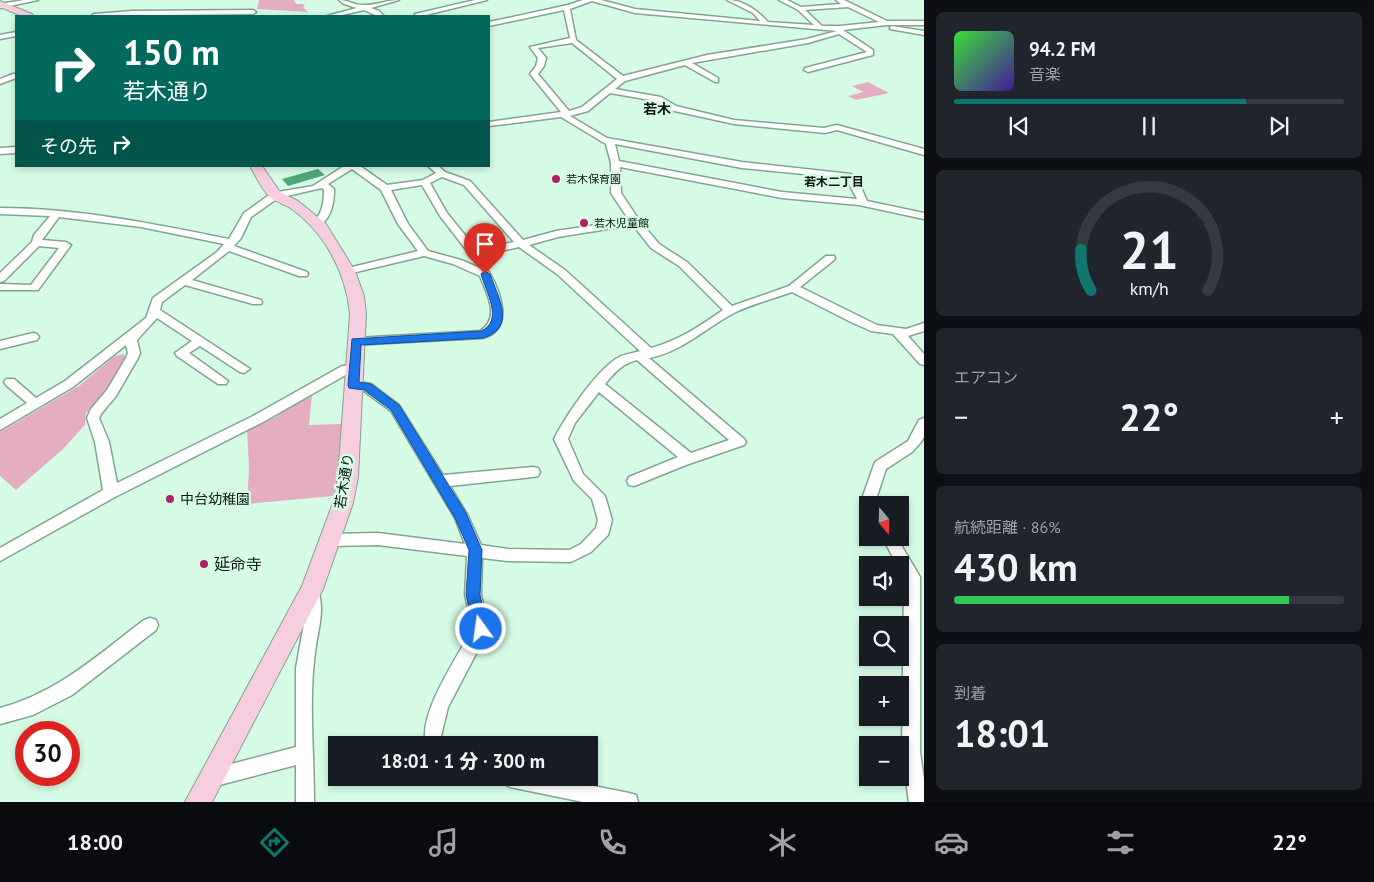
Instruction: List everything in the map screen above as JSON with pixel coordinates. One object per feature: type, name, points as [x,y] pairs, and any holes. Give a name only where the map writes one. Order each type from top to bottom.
[{"type":"street","points":[[2,5],[35,0]]},
{"type":"street","points":[[342,0],[352,6],[376,11],[380,15]]},
{"type":"street","points":[[334,15],[396,0]]},
{"type":"street","points":[[418,15],[484,0]]},
{"type":"street","points":[[490,24],[567,8],[589,0]]},
{"type":"street","points":[[594,0],[635,11],[840,30],[872,51],[808,70]]},
{"type":"street","points":[[730,0],[761,16],[766,24]]},
{"type":"street","points":[[839,0],[891,28],[924,33]]},
{"type":"street","points":[[784,1],[800,8],[821,28]]},
{"type":"street","points":[[784,1],[802,1]]},
{"type":"street","points":[[800,8],[847,4]]},
{"type":"street","points":[[2,5],[27,15]]},
{"type":"street","points":[[146,15],[252,14],[255,5]]},
{"type":"street","points":[[567,8],[574,41]]},
{"type":"street","points":[[490,124],[564,114],[585,109],[622,78],[685,62],[808,41],[840,30],[885,24],[924,23]]},
{"type":"street","points":[[0,37],[15,34]]},
{"type":"street","points":[[622,78],[574,41],[533,47],[542,58],[540,66],[534,74],[564,114],[610,143],[614,163],[616,193],[635,222],[655,246],[683,264],[730,311]]},
{"type":"street","points":[[685,62],[715,80]]},
{"type":"street","points":[[6,71],[15,67]]},
{"type":"street","points":[[0,82],[15,76]]},
{"type":"street","points":[[608,90],[658,99],[674,108],[734,122],[825,131],[837,127],[885,143],[924,152]]},
{"type":"street","points":[[606,140],[742,165],[848,176],[852,178],[863,203]]},
{"type":"street","points":[[0,152],[15,150]]},
{"type":"street","points":[[614,163],[782,195],[863,203],[924,216]]},
{"type":"street","name":"若木通り","points":[[198,802],[312,589],[343,503],[348,477],[358,314],[356,296],[348,271],[318,223],[293,204],[276,195],[257,167]]},
{"type":"street","points":[[0,425],[69,384],[151,320],[157,300],[230,245],[247,215],[266,199],[323,185],[349,167]]},
{"type":"street","points":[[355,167],[385,188],[403,224],[424,253]]},
{"type":"street","points":[[433,167],[442,174],[467,183],[520,243],[561,272],[645,355],[739,442],[688,458],[634,481]]},
{"type":"street","points":[[385,188],[424,182],[442,174]]},
{"type":"street","points":[[424,182],[443,214],[475,254],[543,239],[556,234],[635,222]]},
{"type":"street","points":[[318,223],[326,214],[329,194],[328,188],[323,185]]},
{"type":"street","points":[[0,210],[31,211],[140,224],[230,245],[302,274]]},
{"type":"street","points":[[0,279],[15,267],[37,243],[38,237],[57,214]]},
{"type":"street","points":[[0,287],[34,288],[66,245],[37,243]]},
{"type":"street","points":[[348,271],[424,253],[458,262],[485,274],[499,315],[497,324],[492,330],[483,334],[356,342]]},
{"type":"street","points":[[331,540],[378,539],[508,555],[571,556],[586,548],[603,531],[605,520],[598,496],[585,487],[576,476],[560,440],[570,421],[609,371],[625,359],[645,355],[692,336],[730,311],[793,288],[830,258]]},
{"type":"street","points":[[0,265],[15,267]]},
{"type":"street","points":[[184,281],[257,302]]},
{"type":"street","points":[[793,288],[855,320],[875,328],[910,333],[924,327]]},
{"type":"street","points":[[154,311],[244,369]]},
{"type":"street","points":[[110,493],[111,486],[102,442],[93,418],[95,412],[112,393],[132,358],[134,353],[131,339],[138,331]]},
{"type":"street","points":[[898,332],[924,361]]},
{"type":"street","points":[[0,345],[34,337]]},
{"type":"street","points":[[200,341],[181,353],[222,381]]},
{"type":"street","points":[[0,555],[110,493],[258,420],[346,368],[354,377],[395,408],[461,516],[476,550],[473,595],[481,629],[440,705],[432,736]]},
{"type":"street","points":[[10,382],[35,404]]},
{"type":"street","points":[[598,385],[688,458]]},
{"type":"street","points":[[870,496],[880,466],[904,452],[918,439],[924,423]]},
{"type":"street","points":[[439,481],[497,477],[533,472]]},
{"type":"street","points":[[895,546],[912,577],[910,752],[918,802]]},
{"type":"street","points":[[305,802],[304,668],[313,618],[312,589]]},
{"type":"street","points":[[0,716],[27,709],[66,689],[150,625]]},
{"type":"street","points":[[210,778],[304,754]]},
{"type":"street","points":[[550,786],[629,802]]},
{"type":"shaded area","points":[[259,0],[294,0],[296,4],[303,4],[305,6],[303,7],[308,12],[257,9]]},
{"type":"shaded area","points":[[868,82],[889,93],[856,100],[848,96],[863,92],[852,86]]},
{"type":"shaded area","points":[[318,169],[325,175],[288,186],[282,179]]},
{"type":"shaded area","points":[[123,354],[126,357],[106,394],[86,413],[85,425],[63,449],[16,490],[0,476],[0,432],[79,386],[115,356]]},
{"type":"shaded area","points":[[312,394],[309,425],[342,424],[340,461],[333,496],[247,504],[249,468],[247,430],[274,418]]},
{"type":"place","name":"若木保育園","points":[[556,179]]},
{"type":"place","name":"若木児童館","points":[[584,223]]},
{"type":"place","name":"中台幼稚園","points":[[170,499]]},
{"type":"place","name":"延命寺","points":[[204,564]]},
{"type":"district","name":"若木","points":[[657,109]]},
{"type":"district","name":"若木二丁目","points":[[834,181]]},
{"type":"route","points":[[481,629],[473,595],[476,550],[461,516],[395,408],[367,387],[353,385],[356,342],[483,334],[492,330],[497,324],[499,315],[485,274]]}]
